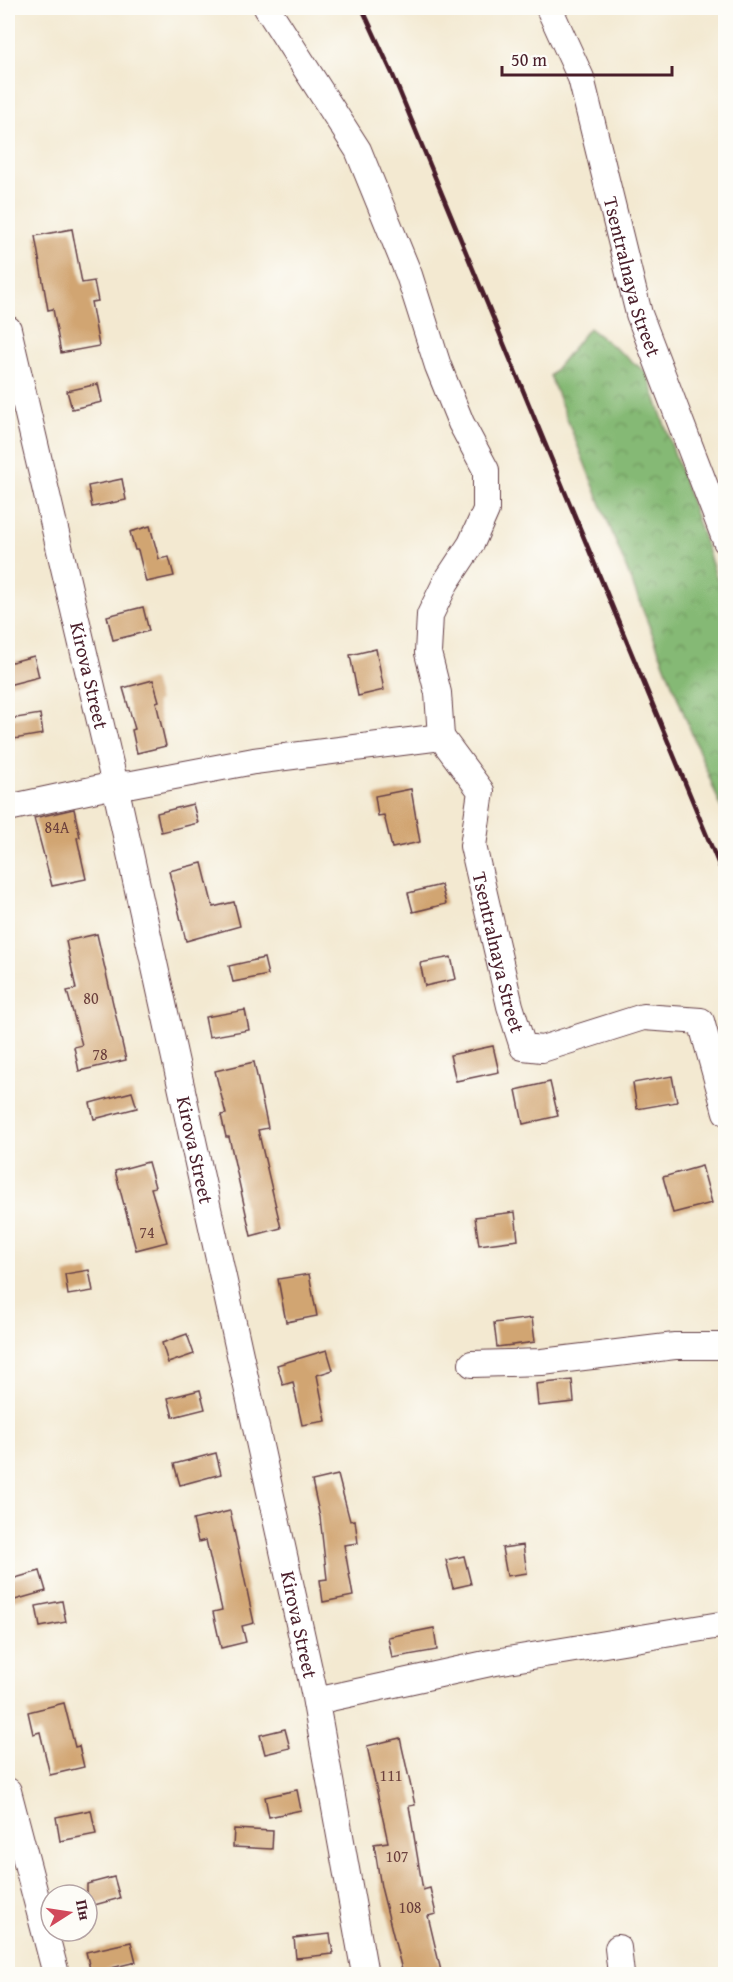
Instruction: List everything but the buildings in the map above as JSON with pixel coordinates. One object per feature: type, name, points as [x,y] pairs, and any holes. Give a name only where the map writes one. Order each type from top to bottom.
[{"type":"street","points":[[8,808],[115,785],[132,784],[254,761],[441,737],[438,693],[428,653],[429,615],[446,582],[471,544],[486,510],[486,470],[461,423],[438,366],[409,275],[358,150],[267,8]]},
{"type":"street","name":"Tsentralnaya Street","points":[[549,8],[581,78],[639,314],[726,542]]},
{"type":"street","name":"Kirova Street","points":[[8,329],[115,785],[316,1701],[365,1974]]},
{"type":"street","name":"Tsentralnaya Street","points":[[441,737],[481,791],[473,846],[510,1006],[523,1047],[542,1049],[643,1017],[701,1021],[726,1112]]},
{"type":"street","points":[[472,1364],[542,1362],[675,1346],[726,1346]]},
{"type":"street","points":[[316,1701],[490,1663],[726,1624]]},
{"type":"street","points":[[8,1791],[56,1974]]},
{"type":"street","points":[[618,1948],[621,1974]]},
{"type":"green space","points":[[589,328],[647,373],[725,602],[725,817],[550,376]]},
{"type":"railway","points":[[362,8],[392,73],[726,882]]}]
